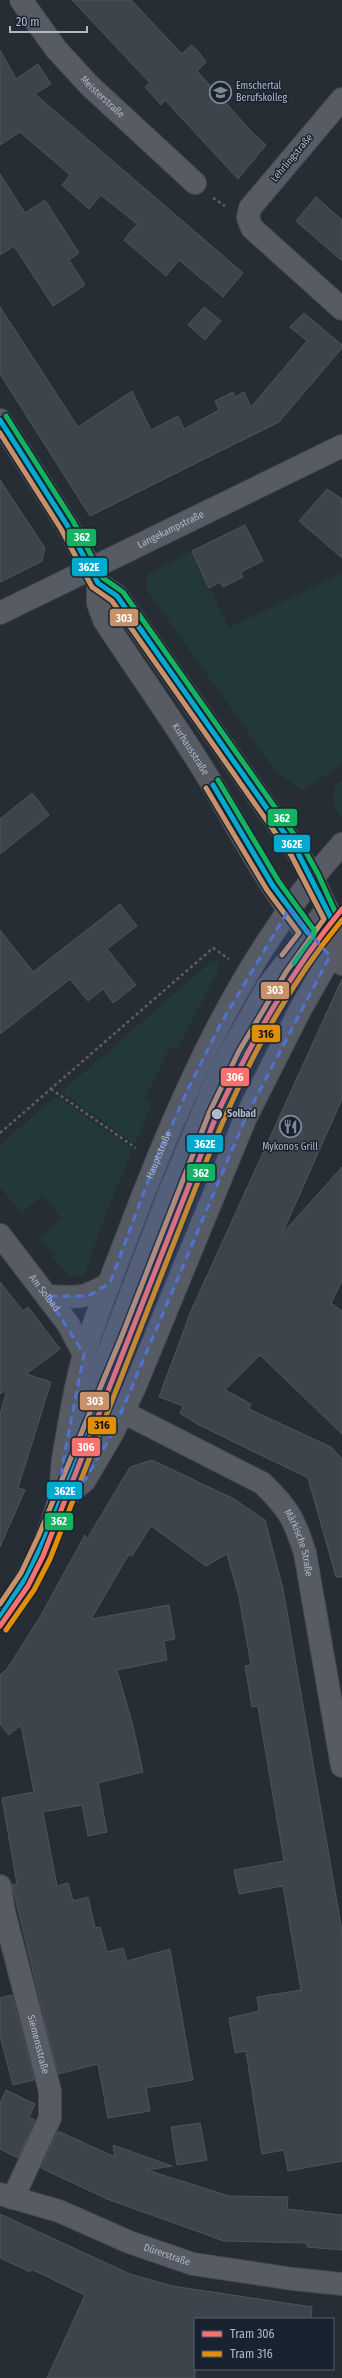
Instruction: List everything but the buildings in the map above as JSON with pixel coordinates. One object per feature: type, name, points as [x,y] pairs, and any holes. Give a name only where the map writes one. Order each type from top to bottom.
[{"type":"street","name":"Meisterstraße","points":[[21,0],[56,49],[89,85],[194,183]]},
{"type":"street","name":"Lehrlingstraße","points":[[342,99],[250,208],[248,218],[252,228],[342,309]]},
{"type":"street","name":"Kurhausstraße","points":[[0,420],[67,525],[94,576],[98,603],[104,620],[201,766],[289,909],[331,939]]},
{"type":"street","name":"Langekampstraße","points":[[0,614],[94,576],[342,446]]},
{"type":"street","name":"Kurhausstraße","points":[[94,576],[116,596],[293,846],[312,877],[331,939]]},
{"type":"street","name":"Hauptstraße","points":[[0,1618],[27,1576],[59,1502],[63,1462],[84,1354],[155,1162],[220,1025],[289,909],[312,877],[342,844]]},
{"type":"street","name":"Hauptstraße","points":[[59,1502],[86,1480],[123,1412],[246,1117],[331,939]]},
{"type":"street","points":[[59,1502],[94,1424],[217,1114],[245,1054],[331,939]]},
{"type":"street","name":"Am Solbad","points":[[0,1235],[68,1324],[84,1354]]},
{"type":"street","points":[[47,1296],[78,1298],[88,1296],[110,1283]]},
{"type":"street","name":"Märkische Straße","points":[[123,1412],[262,1483],[280,1501],[294,1521],[306,1553],[342,1766]]},
{"type":"street","name":"Siemensstraße","points":[[0,1886],[4,1912],[50,2091],[50,2118],[7,2196]]},
{"type":"street","name":"Dürerstraße","points":[[7,2196],[59,2211],[129,2242],[193,2264],[293,2279],[342,2284]]},
{"type":"path","points":[[0,1133],[213,948],[230,960]]},
{"type":"path","points":[[51,1088],[155,1162]]},
{"type":"highlighted area","points":[[289,909],[330,956],[246,1117],[112,1434],[85,1480],[59,1502],[63,1462],[84,1354],[47,1296],[88,1296],[110,1283],[155,1162],[189,1087],[220,1025]]},
{"type":"green space","points":[[192,551],[229,628],[342,573],[342,764],[303,790],[277,773],[146,589],[147,575]]},
{"type":"green space","points":[[342,780],[342,815],[340,817],[333,802],[333,792]]},
{"type":"green space","points":[[216,961],[219,964],[219,969],[177,1050],[170,1047],[145,1099],[152,1103],[135,1144],[61,1092],[211,962]]},
{"type":"green space","points":[[56,1096],[133,1149],[107,1211],[85,1274],[73,1277],[68,1275],[52,1257],[54,1255],[40,1237],[62,1219],[43,1195],[21,1213],[0,1187],[0,1145]]},
{"type":"tram line","name":"306","points":[[0,1626],[28,1586],[43,1556],[217,1114],[244,1060],[273,1008],[305,957],[342,909]]},
{"type":"tram line","name":"316","points":[[6,1630],[34,1590],[50,1559],[203,1168],[241,1082],[262,1040],[286,999],[312,959],[342,920]]},
{"type":"transit line","name":"362","points":[[6,416],[73,521],[103,578],[123,592],[303,847],[318,874],[339,920],[298,980],[251,1057],[223,1117],[134,1344],[50,1543],[33,1580],[6,1621]]},
{"type":"transit line","name":"362E","points":[[0,420],[67,525],[98,583],[117,596],[297,851],[332,920],[292,976],[245,1054],[217,1114],[127,1341],[44,1540],[27,1576],[0,1617]]},
{"type":"transit line","name":"303","points":[[0,433],[61,529],[92,587],[112,601],[291,855],[324,919],[286,972],[239,1051],[210,1111],[121,1338],[38,1537],[21,1573],[0,1604]]},
{"type":"transit line","name":"362","points":[[218,780],[279,882],[314,930],[314,937],[294,963]]},
{"type":"transit line","name":"362E","points":[[213,785],[273,886],[308,933]]},
{"type":"transit line","name":"303","points":[[206,788],[267,890],[299,933],[282,955]]},
{"type":"place","name":"Emschertal Berufskolleg","points":[[220,92]]},
{"type":"place","name":"Solbad","points":[[217,1114]]},
{"type":"place","name":"Mykonos Grill","points":[[290,1127]]}]
